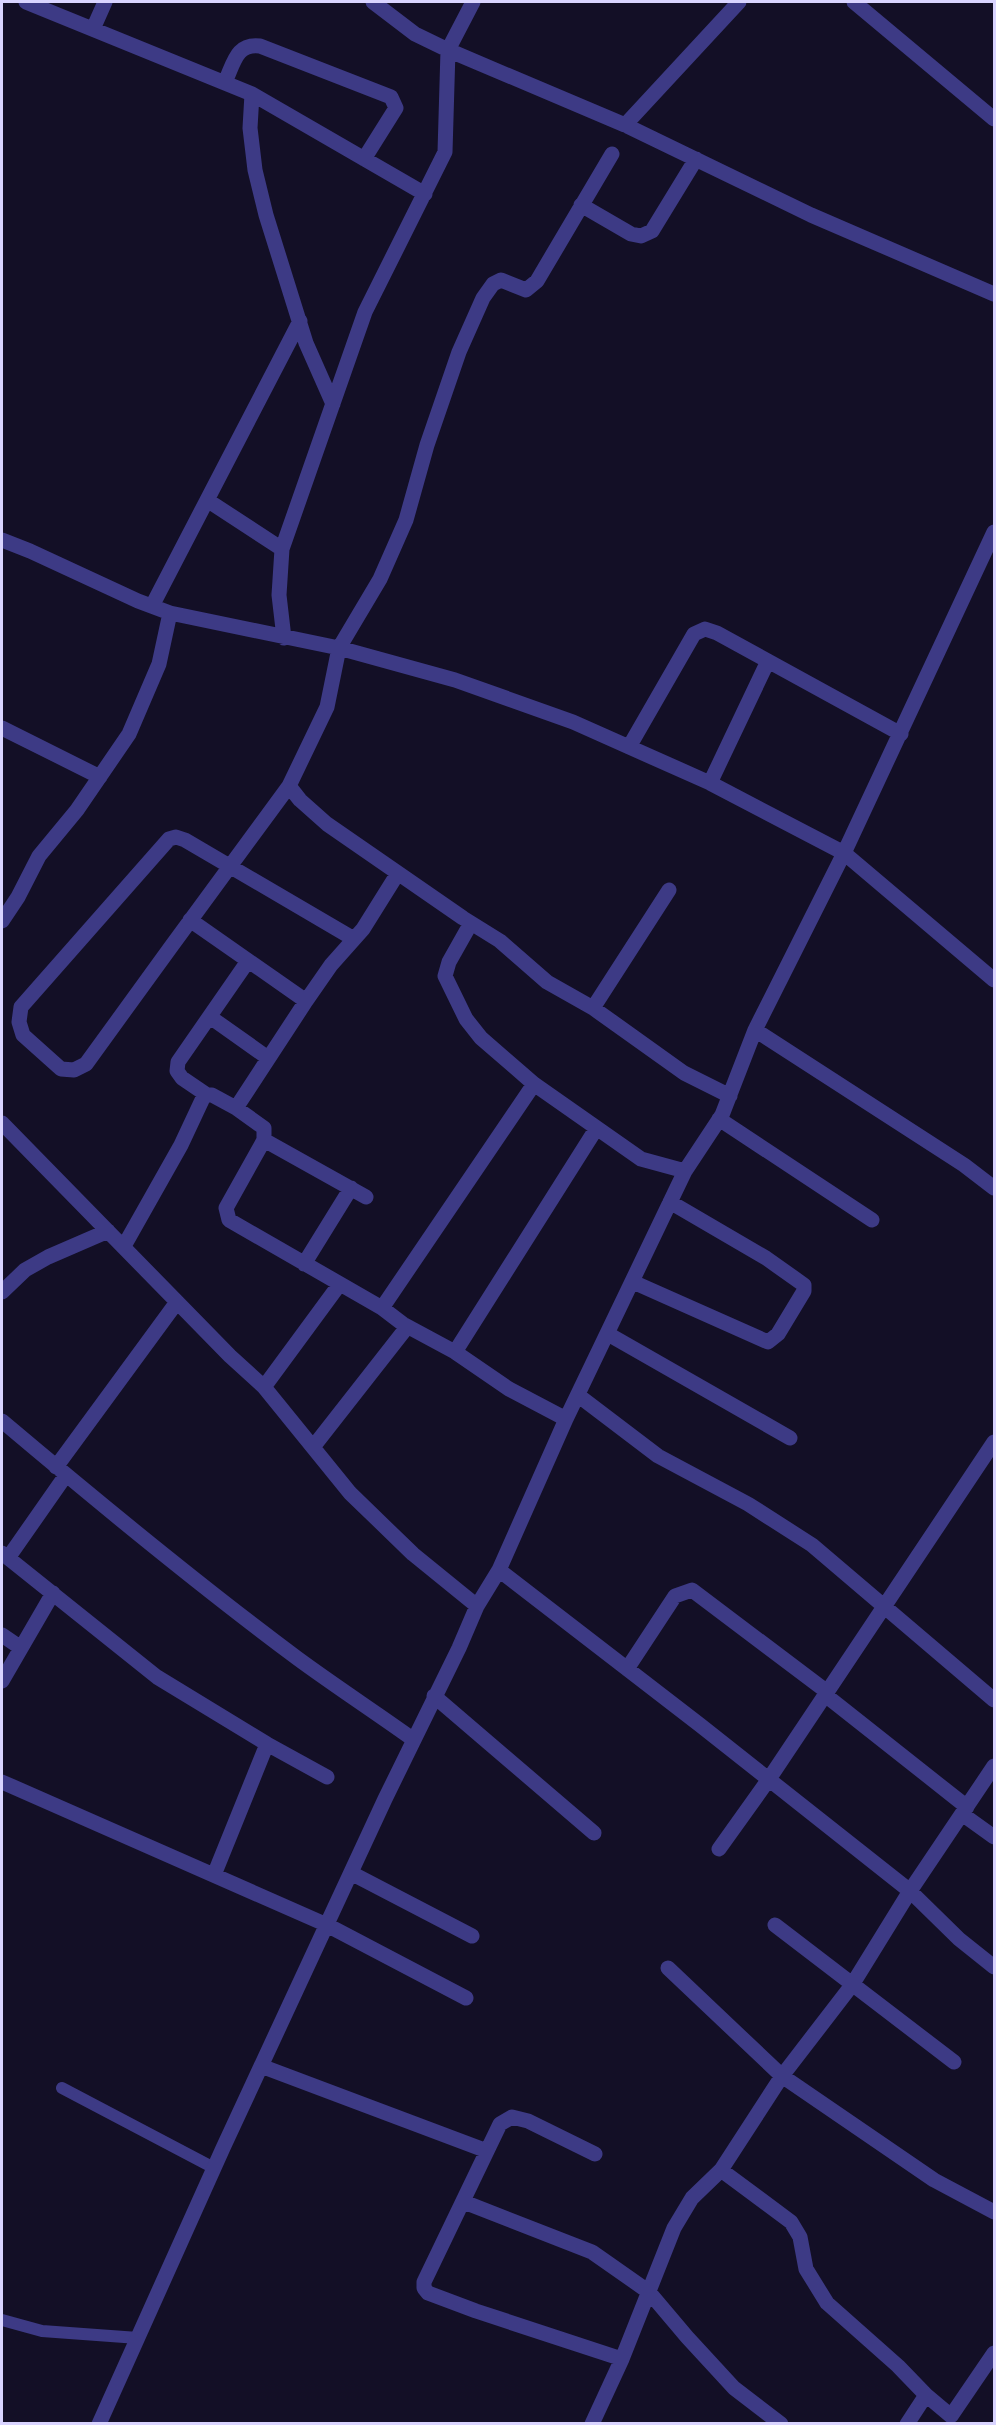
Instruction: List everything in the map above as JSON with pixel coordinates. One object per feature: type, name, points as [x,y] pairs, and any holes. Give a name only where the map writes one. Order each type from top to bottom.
[{"type":"street","points":[[26,2],[252,94],[425,194]]},
{"type":"street","points":[[93,29],[105,2]]},
{"type":"street","points":[[373,2],[415,34],[448,50],[625,125],[811,215],[994,294]]},
{"type":"street","points":[[284,638],[279,595],[282,549],[365,312],[445,152],[448,50],[473,2]]},
{"type":"street","points":[[854,2],[994,119]]},
{"type":"street","points":[[625,125],[729,4]]},
{"type":"street","points":[[225,82],[242,47],[249,44],[260,46],[391,97],[396,108],[364,159]]},
{"type":"street","points":[[252,94],[250,128],[255,170],[266,215],[306,343],[333,404]]},
{"type":"street","points":[[354,939],[229,867],[185,840],[176,837],[169,839],[21,1007],[19,1022],[22,1035],[61,1069],[74,1070],[86,1064],[190,920],[229,867],[289,786],[327,707],[339,648],[380,579],[406,520],[459,352],[483,298],[493,284],[501,280],[526,290],[537,281],[612,154]]},
{"type":"street","points":[[582,204],[632,234],[641,236],[652,231],[696,159]]},
{"type":"street","points":[[152,606],[300,321]]},
{"type":"street","points":[[207,500],[282,549]]},
{"type":"street","points":[[99,2424],[214,2168],[434,1696],[459,1648],[477,1606],[498,1570],[685,1171],[719,1119],[755,1030],[844,854],[994,532]]},
{"type":"street","points":[[2,540],[170,613],[339,648],[455,680],[573,722],[710,783],[844,854],[994,980]]},
{"type":"street","points":[[2,921],[18,897],[39,856],[77,810],[129,734],[159,664],[170,613]]},
{"type":"street","points":[[628,747],[694,634],[705,629],[717,633],[901,734]]},
{"type":"street","points":[[710,783],[768,661]]},
{"type":"street","points":[[2,728],[99,777]]},
{"type":"street","points":[[289,786],[300,800],[327,824],[500,941],[547,981],[593,1008],[684,1073],[730,1096]]},
{"type":"street","points":[[236,1108],[331,964],[363,929],[398,873]]},
{"type":"street","points":[[593,1008],[669,890]]},
{"type":"street","points":[[190,920],[306,1001]]},
{"type":"street","points":[[471,923],[449,962],[445,976],[466,1018],[481,1038],[534,1084],[641,1159],[685,1171]]},
{"type":"street","points":[[248,961],[178,1062],[177,1071],[182,1078],[207,1095],[212,1095],[236,1108],[264,1128],[264,1140],[226,1208],[229,1220],[382,1308],[407,1327],[454,1352],[509,1389],[567,1419]]},
{"type":"street","points":[[210,1017],[268,1058]]},
{"type":"street","points":[[755,1030],[964,1165],[994,1188]]},
{"type":"street","points":[[382,1308],[534,1084]]},
{"type":"street","points":[[124,1246],[207,1095]]},
{"type":"street","points":[[719,1119],[872,1220]]},
{"type":"street","points":[[2,1123],[177,1302],[264,1387],[350,1493],[413,1554],[477,1606]]},
{"type":"street","points":[[454,1352],[596,1129]]},
{"type":"street","points":[[264,1140],[366,1197]]},
{"type":"street","points":[[304,1264],[351,1188]]},
{"type":"street","points":[[633,1282],[768,1342],[778,1334],[804,1291],[804,1285],[766,1258],[670,1202]]},
{"type":"street","points":[[2,1292],[25,1270],[108,1231]]},
{"type":"street","points":[[264,1387],[339,1285]]},
{"type":"street","points":[[177,1302],[5,1556],[157,1677],[267,1744],[327,1777]]},
{"type":"street","points":[[313,1447],[407,1327]]},
{"type":"street","points":[[608,1334],[790,1438]]},
{"type":"street","points":[[579,1396],[658,1456],[748,1504],[812,1545],[994,1700]]},
{"type":"street","points":[[2,1421],[61,1471],[299,1659],[414,1740]]},
{"type":"street","points":[[718,1849],[769,1779],[994,1442]]},
{"type":"street","points":[[498,1570],[910,1891],[959,1939],[994,1967]]},
{"type":"street","points":[[627,1669],[675,1596],[692,1590],[825,1693],[994,1837]]},
{"type":"street","points":[[2,1681],[53,1593]]},
{"type":"street","points":[[2,1635],[21,1648]]},
{"type":"street","points":[[434,1696],[594,1833]]},
{"type":"street","points":[[213,1875],[267,1744]]},
{"type":"street","points":[[592,2424],[622,2359],[674,2228],[692,2198],[721,2170],[782,2076],[852,1985],[910,1891],[994,1766]]},
{"type":"street","points":[[2,1782],[327,1925],[466,1998]]},
{"type":"street","points":[[351,1873],[472,1936]]},
{"type":"street","points":[[775,1925],[954,2062]]},
{"type":"street","points":[[668,1968],[782,2076],[934,2180],[994,2212]]},
{"type":"street","points":[[261,2066],[487,2151]]},
{"type":"street","points":[[595,2154],[528,2121],[512,2117],[500,2124],[424,2282],[424,2289],[428,2293],[476,2312],[622,2359]]},
{"type":"street","points":[[721,2170],[791,2222],[801,2237],[806,2269],[827,2303],[955,2420],[994,2353]]},
{"type":"street","points":[[464,2202],[592,2252],[649,2292],[735,2388],[781,2424]]},
{"type":"street","points":[[907,2424],[927,2395]]},
{"type":"lane","points":[[62,2088],[214,2168]]},
{"type":"lane","points":[[2,2320],[42,2331],[138,2338]]}]
